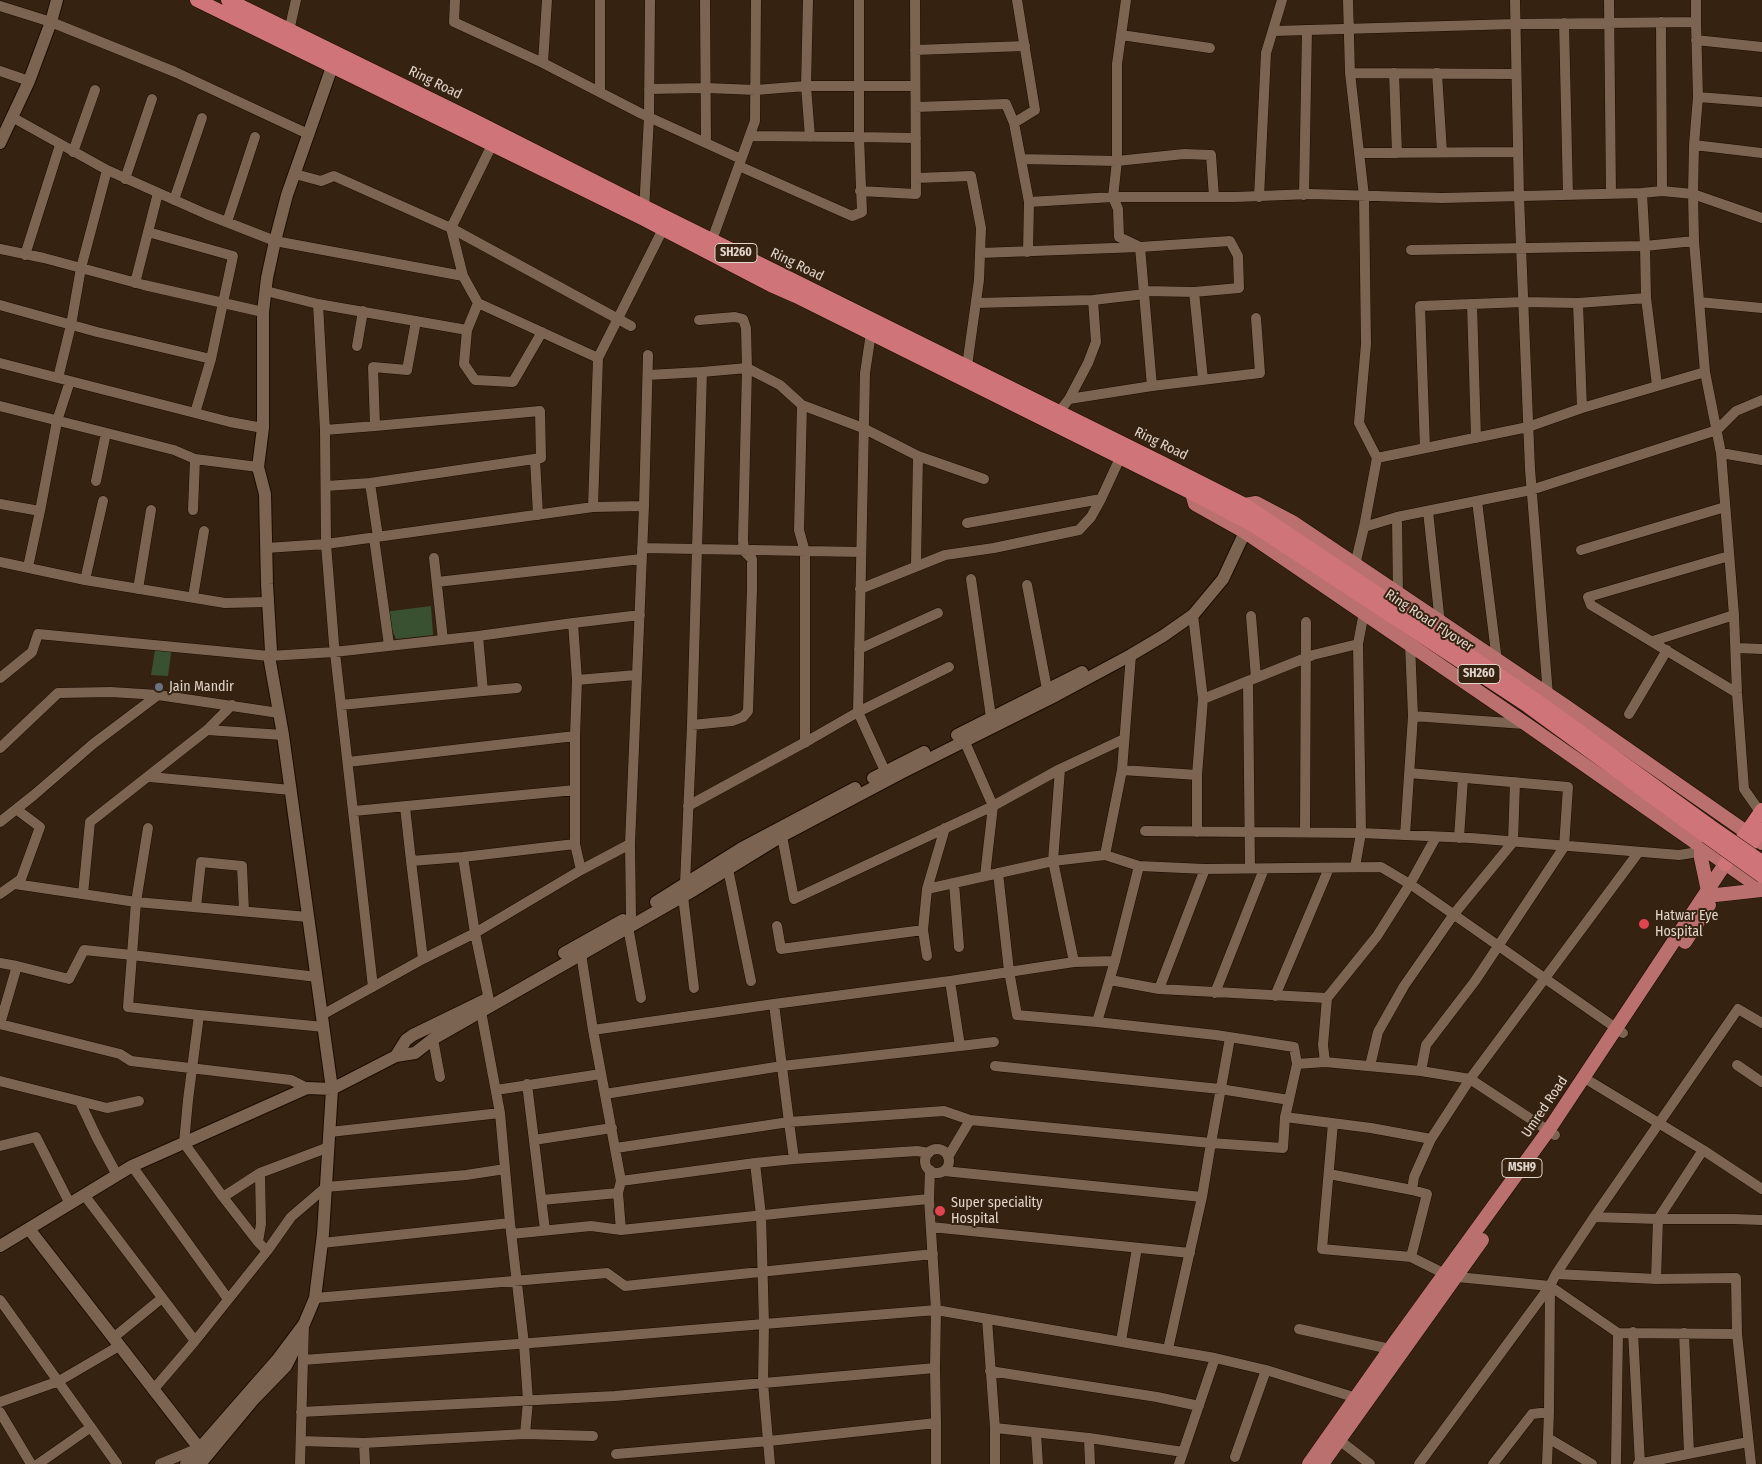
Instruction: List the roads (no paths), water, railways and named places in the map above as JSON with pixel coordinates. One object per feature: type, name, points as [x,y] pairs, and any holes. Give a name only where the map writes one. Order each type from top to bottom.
[{"type":"highway","name":"Ring Road","points":[[197,0],[492,145],[644,213],[712,240],[967,366],[1120,458],[1192,493]]},
{"type":"highway","name":"Ring Road","points":[[233,1],[289,31],[473,120],[644,213],[663,229],[871,333],[1054,418],[1158,461],[1244,505]]},
{"type":"highway","name":"Ring Road Flyover","points":[[1192,493],[1253,525],[1528,706],[1704,839],[1762,876]]},
{"type":"highway","name":"Ring Road Flyover","points":[[1244,505],[1533,698],[1704,839],[1762,862]]},
{"type":"highway","points":[[1729,867],[1756,836],[1761,811]]},
{"type":"main road","points":[[1192,493],[1195,504],[1245,532],[1526,724],[1704,839],[1729,867],[1762,889]]},
{"type":"main road","points":[[1244,505],[1256,503],[1294,524],[1548,695],[1726,818],[1756,836]]},
{"type":"main road","points":[[1704,839],[1701,858],[1712,893],[1762,889]]},
{"type":"main road","name":"Umred Road","points":[[1310,1464],[1335,1437],[1362,1400],[1390,1349],[1451,1276],[1552,1133],[1729,867]]},
{"type":"main road","points":[[1552,1133],[1610,1055],[1620,1031]]},
{"type":"main road","points":[[1362,1400],[1428,1314],[1451,1276]]},
{"type":"main road","points":[[1322,1464],[1335,1437]]},
{"type":"street","points":[[0,143],[29,81],[51,22],[57,0]]},
{"type":"street","points":[[289,31],[296,0]]},
{"type":"street","points":[[455,0],[454,22],[706,143],[740,163],[852,216],[862,212],[858,86],[859,0]]},
{"type":"street","points":[[543,64],[547,0]]},
{"type":"street","points":[[600,0],[600,92]]},
{"type":"street","points":[[644,213],[649,117],[650,0]]},
{"type":"street","points":[[705,0],[706,143]]},
{"type":"street","points":[[712,240],[755,121],[756,0]]},
{"type":"street","points":[[808,0],[806,86],[810,136]]},
{"type":"street","points":[[860,191],[916,194],[915,0]]},
{"type":"street","points":[[1014,123],[1035,110],[1017,0]]},
{"type":"street","points":[[1126,0],[1117,64],[1117,161],[1113,197],[1118,209],[1119,237],[1140,247]]},
{"type":"street","points":[[1259,197],[1266,53],[1282,0]]},
{"type":"street","points":[[1348,0],[1350,73],[1364,196],[1366,344],[1359,423],[1377,458],[1355,565]]},
{"type":"street","points":[[1515,0],[1519,196],[1528,427],[1531,490],[1548,695]]},
{"type":"street","points":[[1609,0],[1611,194]]},
{"type":"street","points":[[1696,0],[1698,97],[1694,145],[1694,241],[1705,372],[1721,453],[1734,615],[1744,789],[1761,811]]},
{"type":"street","points":[[0,6],[51,22],[175,72],[308,134]]},
{"type":"street","points":[[1274,30],[1610,22],[1696,22]]},
{"type":"street","points":[[1661,22],[1662,191]]},
{"type":"street","points":[[1564,23],[1568,195]]},
{"type":"street","points":[[1304,195],[1307,30]]},
{"type":"street","points":[[1121,35],[1210,48]]},
{"type":"street","points":[[1696,40],[1762,47]]},
{"type":"street","points":[[915,50],[1025,46]]},
{"type":"street","points":[[186,1464],[293,1340],[304,1324],[315,1298],[322,1243],[330,1148],[332,1089],[283,735],[269,656],[271,651],[265,494],[258,466],[263,428],[263,312],[275,241],[308,134],[332,66]]},
{"type":"street","points":[[0,71],[29,81]]},
{"type":"street","points":[[1350,73],[1516,74]]},
{"type":"street","points":[[1394,73],[1397,153]]},
{"type":"street","points":[[1437,73],[1442,152]]},
{"type":"street","points":[[649,89],[706,88],[756,90],[806,86],[915,86]]},
{"type":"street","points":[[73,152],[95,90]]},
{"type":"street","points":[[1698,97],[1762,102]]},
{"type":"street","points":[[125,179],[152,99]]},
{"type":"street","points":[[916,107],[1006,104],[1014,123],[1029,202],[1028,252]]},
{"type":"street","points":[[12,117],[125,179],[275,241],[463,276]]},
{"type":"street","points":[[174,200],[202,118]]},
{"type":"street","points":[[750,136],[916,138]]},
{"type":"street","points":[[227,222],[255,137]]},
{"type":"street","points":[[25,255],[60,145]]},
{"type":"street","points":[[492,145],[452,228],[463,276],[478,303],[598,358]]},
{"type":"street","points":[[1694,145],[1762,153]]},
{"type":"street","points":[[1360,153],[1518,152]]},
{"type":"street","points":[[1021,159],[1117,161],[1184,154],[1211,155],[1214,197]]},
{"type":"street","points":[[58,378],[81,268],[107,170]]},
{"type":"street","points":[[295,174],[322,181],[334,176],[452,228],[631,326]]},
{"type":"street","points":[[916,178],[971,176],[981,228],[979,280],[967,366]]},
{"type":"street","points":[[1029,202],[1113,197],[1259,197],[1304,195],[1442,198],[1662,191],[1693,194],[1762,218]]},
{"type":"street","points":[[135,282],[158,193]]},
{"type":"street","points":[[1642,193],[1646,298],[1657,384]]},
{"type":"street","points":[[594,507],[598,358],[663,229]]},
{"type":"street","points":[[148,232],[233,256],[211,359],[195,413]]},
{"type":"street","points":[[976,303],[1093,300],[1145,293],[1194,292],[1240,288],[1238,256],[1230,241],[1140,247],[980,253]]},
{"type":"street","points":[[1411,250],[1645,246],[1694,241]]},
{"type":"street","points":[[1140,247],[1152,386]]},
{"type":"street","points":[[0,249],[263,312]]},
{"type":"street","points":[[266,291],[318,304],[466,330]]},
{"type":"street","points":[[1194,292],[1203,379]]},
{"type":"street","points":[[1425,448],[1420,306],[1524,302],[1578,303],[1646,298]]},
{"type":"street","points":[[1054,418],[1069,399],[1088,363],[1096,342],[1093,300]]},
{"type":"street","points":[[1699,302],[1762,308]]},
{"type":"street","points":[[478,303],[466,330],[464,364],[475,380],[514,382],[542,332]]},
{"type":"street","points":[[1578,303],[1582,408]]},
{"type":"street","points":[[318,304],[325,430],[326,544],[334,652],[374,987]]},
{"type":"street","points":[[1472,304],[1476,438]]},
{"type":"street","points":[[0,305],[70,325],[211,359]]},
{"type":"street","points":[[357,346],[363,312]]},
{"type":"street","points":[[692,725],[732,721],[743,717],[748,712],[752,560],[744,551],[743,540],[747,368],[746,328],[743,319],[735,317],[700,320]]},
{"type":"street","points":[[1069,399],[1203,379],[1260,373],[1256,318]]},
{"type":"street","points":[[376,426],[373,366],[407,370],[416,321]]},
{"type":"street","points":[[871,333],[865,373],[858,712],[885,771]]},
{"type":"street","points":[[641,998],[630,921],[630,844],[640,615],[648,355]]},
{"type":"street","points":[[0,363],[230,422],[263,428]]},
{"type":"street","points":[[648,375],[747,368],[780,385],[802,405],[864,428],[918,456],[984,479]]},
{"type":"street","points":[[694,988],[684,890],[692,725],[702,372]]},
{"type":"street","points":[[1377,458],[1528,427],[1657,384],[1705,372]]},
{"type":"street","points":[[28,567],[57,421],[70,381]]},
{"type":"street","points":[[1364,527],[1397,517],[1531,490],[1717,430],[1736,411],[1762,400]]},
{"type":"street","points":[[802,405],[799,530],[805,552],[805,743]]},
{"type":"street","points":[[0,406],[174,450],[195,459],[258,466]]},
{"type":"street","points":[[325,430],[540,411],[541,458],[370,483],[326,486]]},
{"type":"street","points":[[96,481],[106,433]]},
{"type":"street","points":[[1721,453],[1762,460]]},
{"type":"street","points":[[916,565],[918,456]]},
{"type":"street","points":[[860,589],[945,555],[963,554],[1079,530],[1091,517],[1120,458]]},
{"type":"street","points":[[193,510],[195,459]]},
{"type":"street","points":[[535,459],[538,515]]},
{"type":"street","points":[[370,483],[389,645]]},
{"type":"street","points":[[967,523],[1100,499]]},
{"type":"street","points":[[85,580],[103,501]]},
{"type":"street","points":[[1477,501],[1497,661]]},
{"type":"street","points":[[0,504],[40,511]]},
{"type":"street","points":[[266,548],[326,544],[594,507],[644,506]]},
{"type":"street","points":[[1581,550],[1725,506]]},
{"type":"street","points":[[138,589],[151,510]]},
{"type":"street","points":[[1428,511],[1440,623]]},
{"type":"street","points":[[1397,517],[1398,595]]},
{"type":"street","points":[[193,597],[204,531]]},
{"type":"street","points":[[485,1004],[684,890],[728,869],[782,836],[1131,655],[1190,611],[1211,582],[1229,567],[1245,532]]},
{"type":"street","points":[[642,548],[861,552]]},
{"type":"street","points":[[1729,556],[1588,597],[1591,605],[1737,693]]},
{"type":"street","points":[[434,558],[443,640]]},
{"type":"street","points":[[437,582],[642,559]]},
{"type":"street","points":[[0,562],[85,580],[225,603],[268,602]]},
{"type":"street","points":[[971,579],[990,718]]},
{"type":"street","points":[[1027,584],[1047,689]]},
{"type":"street","points":[[1190,611],[1203,699],[1197,774],[1197,832]]},
{"type":"street","points":[[1355,867],[1361,833],[1358,644],[1364,612]]},
{"type":"street","points":[[859,649],[938,613]]},
{"type":"street","points":[[0,678],[32,652],[38,634],[269,656],[334,652],[443,640],[640,615]]},
{"type":"street","points":[[1653,641],[1734,615]]},
{"type":"street","points":[[1250,868],[1251,616]]},
{"type":"street","points":[[1305,831],[1306,622]]},
{"type":"street","points":[[573,623],[577,680],[575,844],[580,870]]},
{"type":"street","points":[[684,890],[710,867],[765,835],[885,771],[1162,632]]},
{"type":"street","points":[[478,636],[483,691]]},
{"type":"street","points":[[1203,699],[1306,658],[1358,644]]},
{"type":"street","points":[[1405,835],[1413,716],[1410,644]]},
{"type":"street","points":[[1736,648],[1762,649]]},
{"type":"street","points":[[1629,714],[1666,650]]},
{"type":"street","points":[[1105,855],[1122,770],[1131,655]]},
{"type":"street","points":[[688,806],[858,712],[949,667]]},
{"type":"street","points":[[577,680],[636,676]]},
{"type":"street","points":[[341,705],[517,688]]},
{"type":"street","points":[[0,748],[58,693],[111,692],[158,695],[279,713]]},
{"type":"street","points":[[0,822],[93,744],[158,695]]},
{"type":"street","points":[[83,894],[90,822],[208,730],[232,705]]},
{"type":"street","points":[[1413,716],[1526,724]]},
{"type":"street","points":[[208,730],[283,735]]},
{"type":"street","points":[[348,762],[575,736]]},
{"type":"street","points":[[782,836],[794,900],[993,806],[1060,769],[1124,739]]},
{"type":"street","points":[[964,740],[993,806],[985,876]]},
{"type":"street","points":[[1060,769],[1053,861],[1074,962]]},
{"type":"street","points":[[1122,770],[1197,774]]},
{"type":"street","points":[[1409,773],[1568,787],[1564,847],[1475,981],[1426,1045],[1421,1071]]},
{"type":"street","points":[[150,777],[291,790]]},
{"type":"street","points":[[1459,838],[1463,778]]},
{"type":"street","points":[[1370,1066],[1378,1032],[1404,986],[1454,914],[1513,842],[1515,782]]},
{"type":"street","points":[[354,812],[575,790]]},
{"type":"street","points":[[405,807],[423,959]]},
{"type":"street","points":[[0,894],[21,879],[40,827],[16,809]]},
{"type":"street","points":[[1146,831],[1361,833],[1459,838],[1638,853],[1687,855],[1692,853],[1726,818]]},
{"type":"street","points":[[148,828],[136,902],[128,1007],[199,1015],[323,1021],[374,987],[423,959],[475,933],[580,870],[630,844]]},
{"type":"street","points":[[927,956],[923,930],[927,888],[945,828]]},
{"type":"street","points":[[1325,1062],[1323,1045],[1327,998],[1378,936],[1436,837]]},
{"type":"street","points":[[411,861],[575,844]]},
{"type":"street","points":[[1412,1190],[1414,1177],[1431,1139],[1470,1079],[1546,980],[1638,853]]},
{"type":"street","points":[[927,888],[1053,861],[1105,855],[1139,866],[1205,869],[1381,867],[1454,914],[1620,1031]]},
{"type":"street","points":[[463,857],[500,1113],[518,1280],[528,1401],[525,1434]]},
{"type":"street","points":[[196,907],[201,862],[242,866],[244,911]]},
{"type":"street","points":[[1097,1022],[1110,980],[1139,866]]},
{"type":"street","points":[[1275,996],[1329,868]]},
{"type":"street","points":[[728,869],[751,981]]},
{"type":"street","points":[[1159,989],[1205,869]]},
{"type":"street","points":[[1216,993],[1264,869]]},
{"type":"street","points":[[616,1148],[789,1122],[944,1112],[970,1120],[1211,1144],[1283,1148],[1285,1117],[1297,1064],[1294,1046],[1097,1022],[1017,1015],[1009,971],[998,873]]},
{"type":"street","points":[[954,883],[959,947]]},
{"type":"street","points":[[15,884],[136,902],[308,917]]},
{"type":"street","points":[[777,926],[781,949],[923,930]]},
{"type":"street","points":[[16,966],[0,1024],[120,1054],[131,1061],[291,1080],[308,1088],[332,1089],[396,1056],[406,1040],[430,1033],[581,954],[608,933]]},
{"type":"street","points":[[0,963],[69,979],[84,950],[317,977]]},
{"type":"street","points":[[581,954],[621,1181],[618,1193],[621,1230]]},
{"type":"street","points":[[593,1030],[1074,962],[1115,961]]},
{"type":"street","points":[[1110,980],[1159,989],[1327,998]]},
{"type":"street","points":[[950,981],[960,1046]]},
{"type":"street","points":[[774,1004],[794,1158]]},
{"type":"street","points":[[1420,1464],[1550,1286],[1594,1216],[1738,1009],[1762,1023]]},
{"type":"street","points":[[199,1015],[184,1143],[258,1242],[267,1251]]},
{"type":"street","points":[[430,1033],[440,1077]]},
{"type":"street","points":[[1168,1349],[1202,1197],[1230,1038]]},
{"type":"street","points":[[605,1094],[782,1066],[994,1042]]},
{"type":"street","points":[[1297,1064],[1325,1062],[1421,1071],[1470,1079],[1552,1133]]},
{"type":"street","points":[[1737,1065],[1762,1082]]},
{"type":"street","points":[[995,1066],[1220,1089],[1289,1100]]},
{"type":"street","points":[[496,1090],[601,1074]]},
{"type":"street","points":[[0,1081],[108,1108],[139,1101]]},
{"type":"street","points":[[1591,1082],[1703,1150],[1762,1189]]},
{"type":"street","points":[[527,1084],[545,1230]]},
{"type":"street","points":[[0,1246],[132,1166],[308,1088]]},
{"type":"street","points":[[80,1102],[117,1175]]},
{"type":"street","points":[[330,1132],[500,1113]]},
{"type":"street","points":[[1285,1117],[1371,1128],[1431,1139]]},
{"type":"street","points":[[944,1171],[948,1165],[948,1157],[970,1120]]},
{"type":"street","points":[[1333,1124],[1322,1249],[1411,1257],[1451,1276],[1550,1286],[1618,1333],[1737,1334]]},
{"type":"street","points":[[534,1140],[612,1128]]},
{"type":"street","points":[[0,1146],[36,1137],[70,1204]]},
{"type":"street","points":[[223,1196],[260,1173],[330,1148]]},
{"type":"street","points":[[948,1157],[940,1149],[932,1150],[928,1153],[925,1160],[927,1168],[937,1173],[944,1171],[1202,1197]]},
{"type":"street","points":[[1656,1279],[1658,1219],[1703,1150]]},
{"type":"street","points":[[621,1181],[794,1158],[917,1151],[928,1153]]},
{"type":"street","points":[[755,1163],[761,1215],[764,1324],[763,1383],[770,1464]]},
{"type":"street","points":[[132,1166],[228,1300]]},
{"type":"street","points":[[153,1390],[267,1251],[291,1216],[326,1187],[466,1175],[505,1169]]},
{"type":"street","points":[[930,1170],[929,1199],[936,1310],[936,1464]]},
{"type":"street","points":[[258,1242],[261,1224],[260,1173]]},
{"type":"street","points":[[1329,1174],[1427,1194],[1411,1257]]},
{"type":"street","points":[[542,1200],[618,1193]]},
{"type":"street","points":[[85,1196],[195,1341]]},
{"type":"street","points":[[322,1243],[511,1228],[545,1230],[590,1226],[621,1230],[929,1199]]},
{"type":"street","points":[[1594,1216],[1762,1220]]},
{"type":"street","points":[[931,1227],[1190,1253]]},
{"type":"street","points":[[29,1229],[199,1448]]},
{"type":"street","points":[[1121,1341],[1137,1248]]},
{"type":"street","points":[[315,1298],[608,1274],[625,1286],[933,1254]]},
{"type":"street","points":[[1556,1274],[1656,1279],[1736,1278],[1737,1334],[1751,1464]]},
{"type":"street","points":[[1547,1464],[1550,1286]]},
{"type":"street","points":[[0,1402],[59,1381],[116,1342],[162,1298]]},
{"type":"street","points":[[0,1300],[117,1464]]},
{"type":"street","points":[[303,1360],[936,1310],[1215,1358],[1266,1370],[1362,1400]]},
{"type":"street","points":[[987,1319],[995,1464]]},
{"type":"street","points":[[300,1464],[304,1324]]},
{"type":"street","points":[[1299,1329],[1390,1349]]},
{"type":"street","points":[[1633,1332],[1639,1464],[1748,1442]]},
{"type":"street","points":[[1616,1464],[1618,1333]]},
{"type":"street","points":[[1684,1333],[1689,1453]]},
{"type":"street","points":[[200,1464],[254,1399],[286,1366],[293,1352],[293,1340]]},
{"type":"street","points":[[1179,1464],[1215,1358]]},
{"type":"street","points":[[301,1412],[615,1396],[935,1368]]},
{"type":"street","points":[[1235,1457],[1266,1370]]},
{"type":"street","points":[[990,1371],[1157,1397],[1199,1406]]},
{"type":"street","points":[[0,1412],[31,1464]]},
{"type":"street","points":[[1493,1464],[1532,1414],[1549,1412]]},
{"type":"street","points":[[616,1454],[769,1441],[936,1423]]},
{"type":"street","points":[[38,1464],[91,1427]]},
{"type":"street","points":[[994,1428],[1089,1438],[1183,1452]]},
{"type":"street","points":[[1036,1433],[1038,1464]]},
{"type":"street","points":[[300,1441],[364,1443],[525,1434],[593,1436]]},
{"type":"street","points":[[1335,1437],[1370,1464]]},
{"type":"street","points":[[1089,1438],[1090,1464]]},
{"type":"street","points":[[1548,1438],[1592,1464]]},
{"type":"street","points":[[364,1443],[365,1464]]},
{"type":"street","points":[[160,1464],[199,1448]]},
{"type":"place","name":"Jain Mandir","points":[[159,687]]},
{"type":"place","name":"Hatwar Eye Hospital","points":[[1644,924]]},
{"type":"place","name":"Super speciality Hospital","points":[[940,1211]]}]
